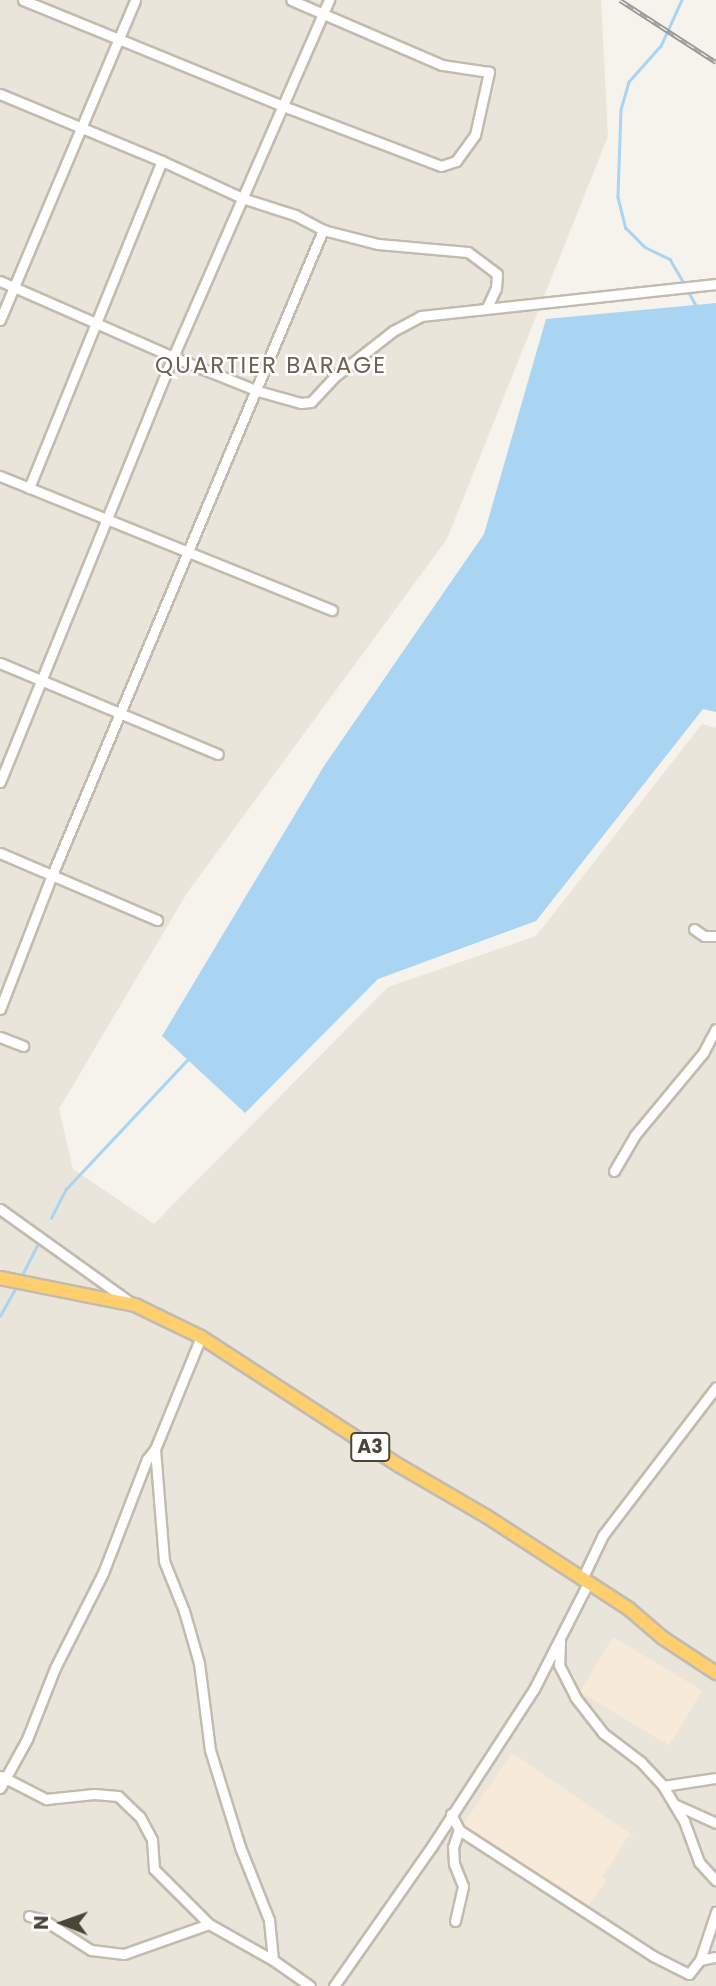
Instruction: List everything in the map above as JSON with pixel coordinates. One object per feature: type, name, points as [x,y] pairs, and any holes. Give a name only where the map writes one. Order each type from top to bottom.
[{"type":"highway","name":"A3","points":[[0,1278],[135,1306],[201,1337],[585,1581],[716,1672]]},
{"type":"street","points":[[23,0],[284,106],[441,166],[456,161],[475,135],[489,72],[442,65],[291,0]]},
{"type":"street","points":[[0,320],[79,127],[135,0]]},
{"type":"street","points":[[0,782],[173,357],[329,0]]},
{"type":"street","points":[[0,107],[3,95],[162,161],[242,198],[295,215],[323,230],[379,244],[468,252],[497,274],[496,288],[487,307]]},
{"type":"street","points":[[29,488],[162,161]]},
{"type":"street","points":[[0,1009],[52,874],[187,552],[258,391],[323,230]]},
{"type":"street","points":[[0,281],[97,321],[173,357],[258,391],[301,403],[311,402],[333,379],[393,331],[421,316],[716,284]]},
{"type":"street","points":[[0,476],[332,610]]},
{"type":"street","points":[[0,663],[218,754]]},
{"type":"street","points":[[0,853],[157,920]]},
{"type":"street","points":[[694,929],[704,936],[716,936]]},
{"type":"street","points":[[614,1171],[656,1106],[703,1053],[716,1029]]},
{"type":"street","points":[[0,1037],[23,1046]]},
{"type":"street","points":[[703,1053],[716,1052]]},
{"type":"street","points":[[0,1209],[135,1306]]},
{"type":"street","points":[[0,1788],[2,1777],[27,1739],[55,1668],[103,1573],[147,1459],[155,1449],[201,1337]]},
{"type":"street","points":[[334,1986],[534,1689],[560,1637],[603,1535],[716,1387]]},
{"type":"street","points":[[155,1449],[164,1561],[184,1611],[199,1663],[210,1750],[240,1847],[269,1920],[273,1960]]},
{"type":"street","points":[[560,1637],[559,1665],[575,1697],[603,1733],[641,1762],[663,1786],[684,1821],[699,1862],[716,1881]]},
{"type":"street","points":[[2,1777],[46,1798],[94,1794],[118,1796],[140,1817],[152,1840],[154,1869],[209,1924],[273,1960],[310,1986]]},
{"type":"street","points":[[663,1786],[716,1778]]},
{"type":"street","points":[[674,1804],[716,1823]]},
{"type":"street","points":[[451,1814],[459,1830],[653,1956],[689,1974],[700,1961],[716,1912]]},
{"type":"street","points":[[455,1921],[463,1886],[454,1856],[459,1830]]},
{"type":"street","points":[[29,1916],[44,1920],[91,1950],[124,1954],[209,1924]]},
{"type":"street","points":[[700,1961],[716,1957]]},
{"type":"shaded area","points":[[0,0],[601,0],[608,136],[447,539],[187,893],[59,1109],[73,1169],[154,1224],[388,987],[536,936],[702,724],[716,728],[716,1986],[0,1986]]},
{"type":"shaded area","points":[[613,1637],[702,1691],[669,1745],[580,1692]]},
{"type":"shaded area","points":[[512,1753],[635,1837],[629,1835],[602,1877],[606,1881],[586,1909],[463,1824]]},
{"type":"water","points":[[716,303],[716,712],[703,709],[536,921],[378,979],[245,1113],[162,1036],[324,766],[484,534],[546,319]]},
{"type":"waterway","points":[[682,0],[661,46],[629,82],[621,110],[618,197],[626,228],[645,247],[670,259],[684,283]]},
{"type":"waterway","points":[[687,289],[696,305]]},
{"type":"waterway","points":[[51,1218],[66,1189],[190,1057]]},
{"type":"waterway","points":[[23,1273],[39,1242]]},
{"type":"waterway","points":[[0,1316],[15,1289]]},
{"type":"railway","points":[[620,0],[716,62]]},
{"type":"district","name":"QUARTIER BARAGE","points":[[271,365]]}]
